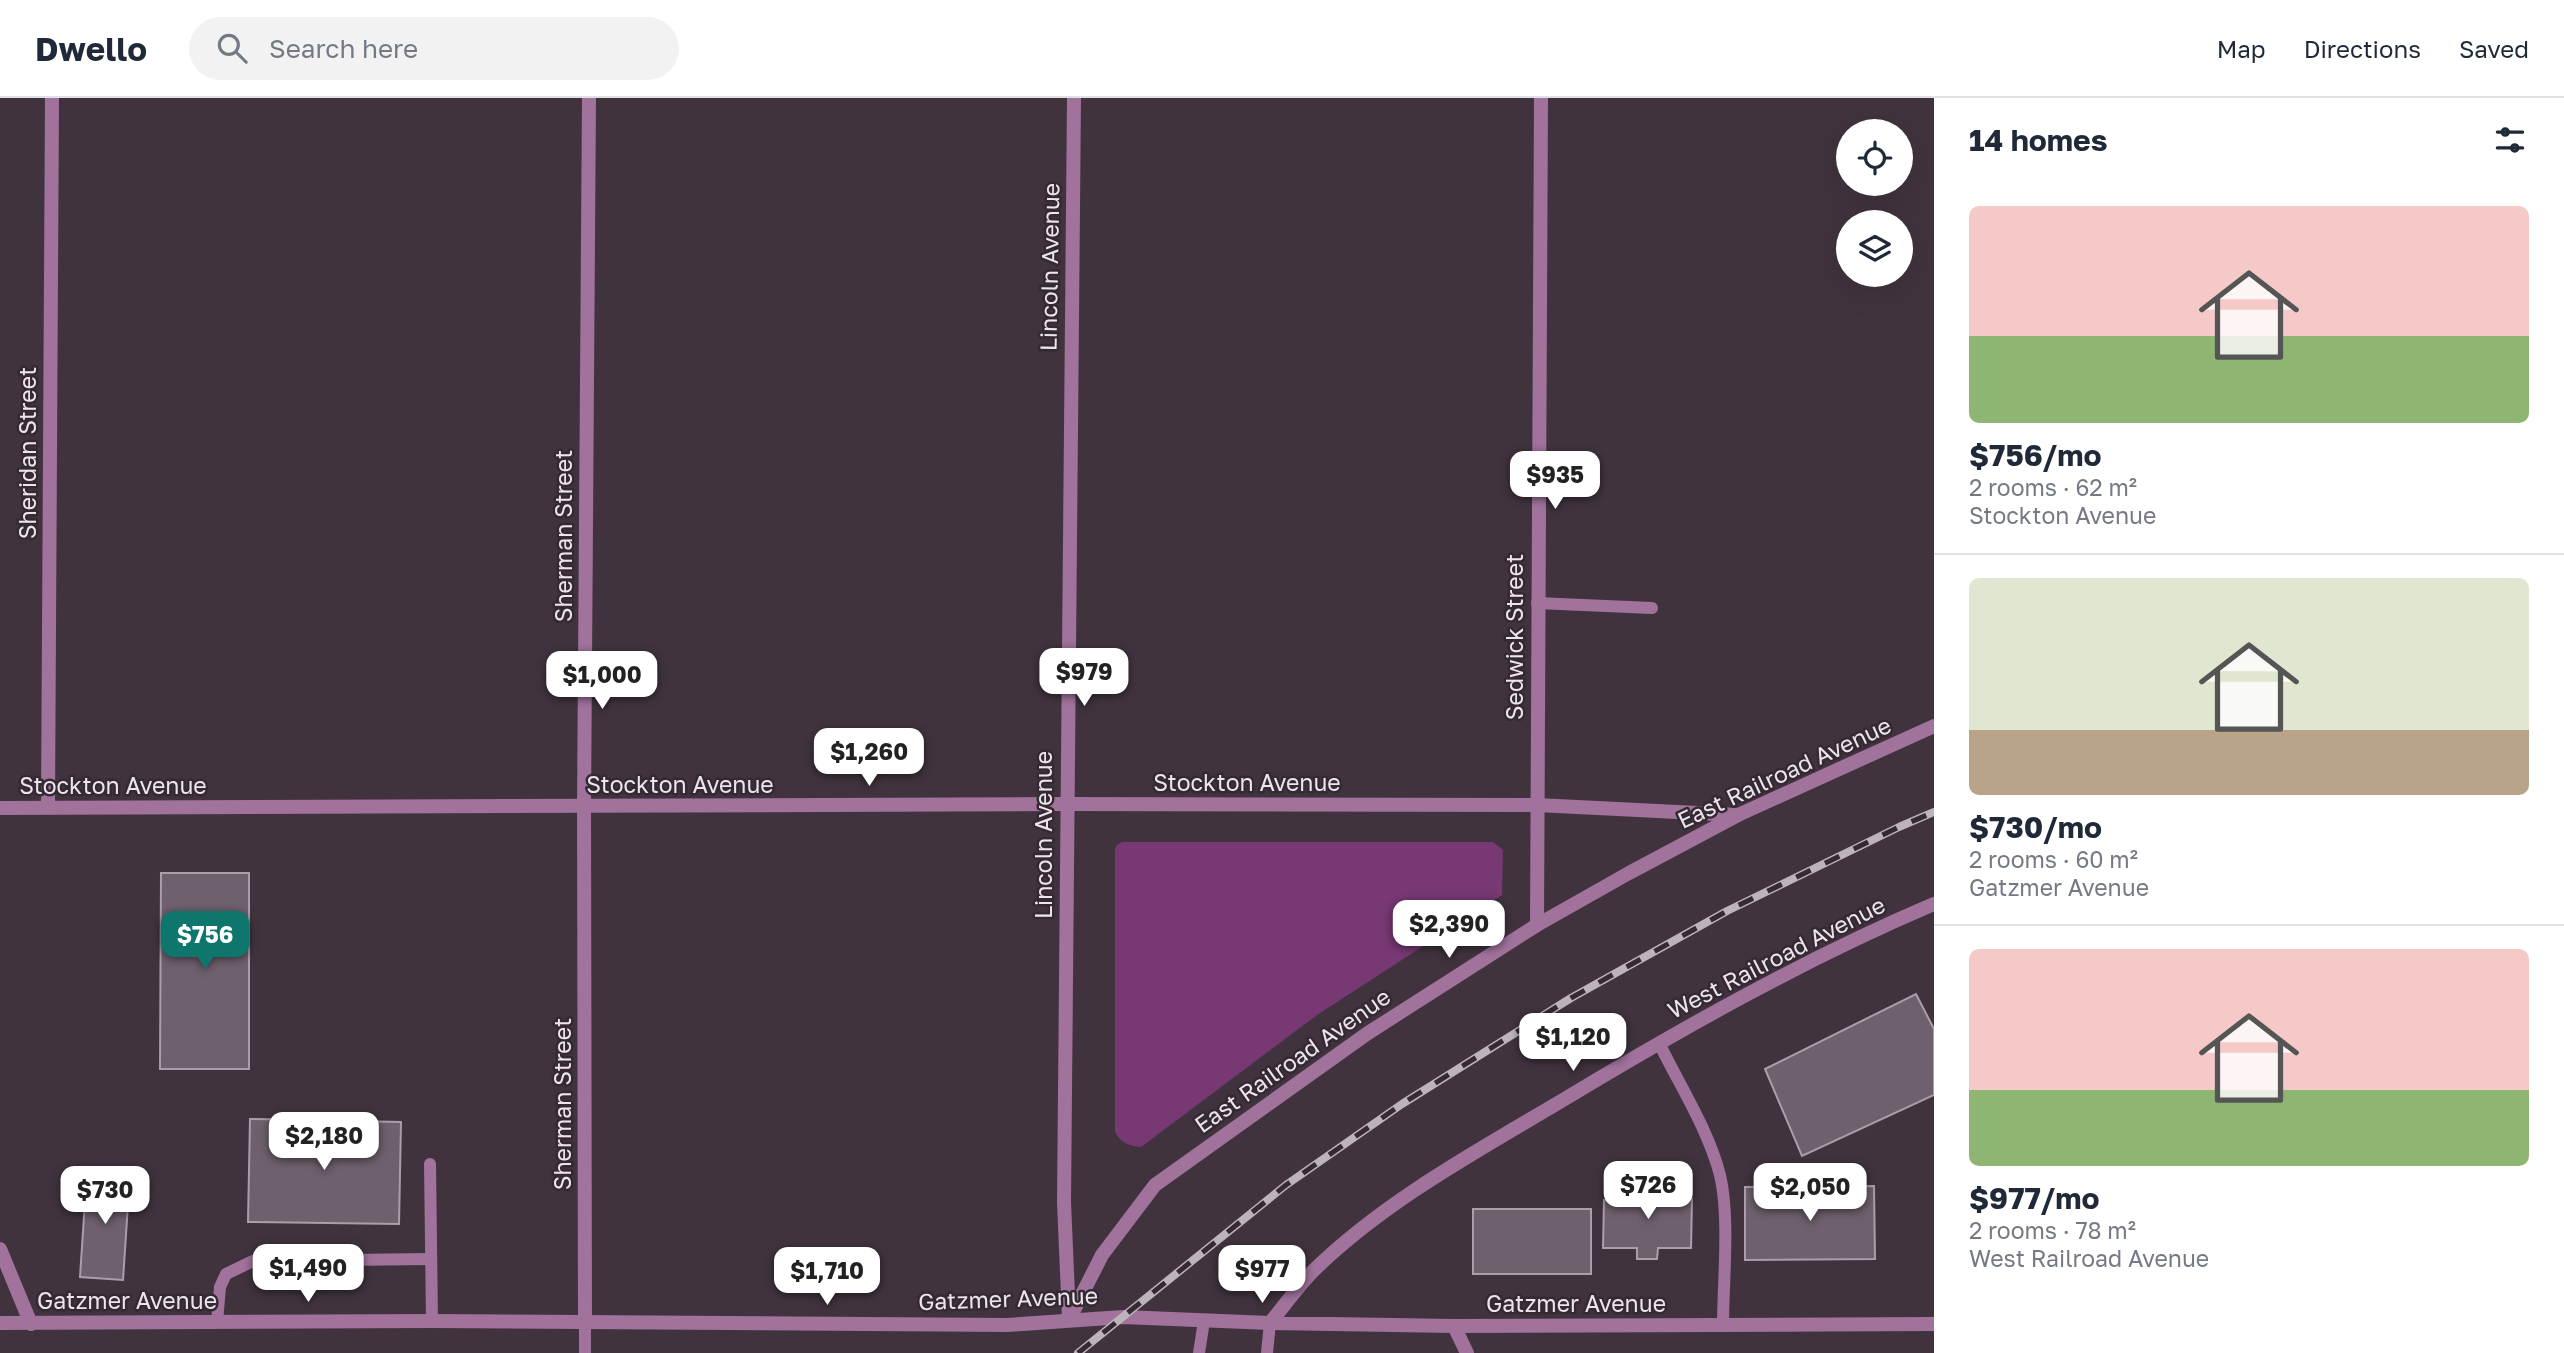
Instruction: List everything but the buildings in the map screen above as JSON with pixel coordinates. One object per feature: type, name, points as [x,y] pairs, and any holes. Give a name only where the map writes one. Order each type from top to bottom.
[{"type":"street","name":"Sheridan Street","points":[[48,807],[52,98]]},
{"type":"street","name":"Sherman Street","points":[[585,1324],[584,807],[589,98]]},
{"type":"street","name":"Lincoln Avenue","points":[[1069,1319],[1064,1221],[1074,98]]},
{"type":"street","name":"Sedwick Street","points":[[1537,925],[1541,98]]},
{"type":"street","name":"East Railroad Avenue","points":[[1069,1319],[1102,1255],[1155,1185],[1368,1033],[1537,925],[1738,815],[1934,726]]},
{"type":"street","name":"Stockton Avenue","points":[[0,808],[1066,804],[1537,806],[1738,815]]},
{"type":"street","name":"West Railroad Avenue","points":[[1270,1323],[1314,1270],[1437,1175],[1659,1044],[1859,936],[1934,904]]},
{"type":"street","points":[[0,1249],[31,1324]]},
{"type":"street","name":"Gatzmer Avenue","points":[[0,1323],[432,1321],[1007,1325],[1123,1317],[1454,1326],[1934,1324]]},
{"type":"street","points":[[1454,1326],[1467,1353]]},
{"type":"lane","points":[[1537,603],[1652,608]]},
{"type":"lane","points":[[1659,1044],[1707,1138],[1719,1175],[1724,1200],[1723,1326]]},
{"type":"lane","points":[[430,1164],[432,1321]]},
{"type":"lane","points":[[217,1322],[220,1287],[226,1274],[253,1261],[431,1259]]},
{"type":"lane","points":[[1199,1353],[1204,1321]]},
{"type":"lane","points":[[1267,1353],[1270,1323]]},
{"type":"lane","name":"Sherman Street","points":[[585,1324],[585,1353]]},
{"type":"shaded area","points":[[1122,842],[1493,842],[1503,850],[1502,895],[1317,1015],[1141,1147],[1125,1143],[1119,1138],[1115,1132],[1117,845]]},
{"type":"railway","points":[[1078,1353],[1286,1185],[1402,1104],[1571,998],[1727,911],[1934,812]]}]
